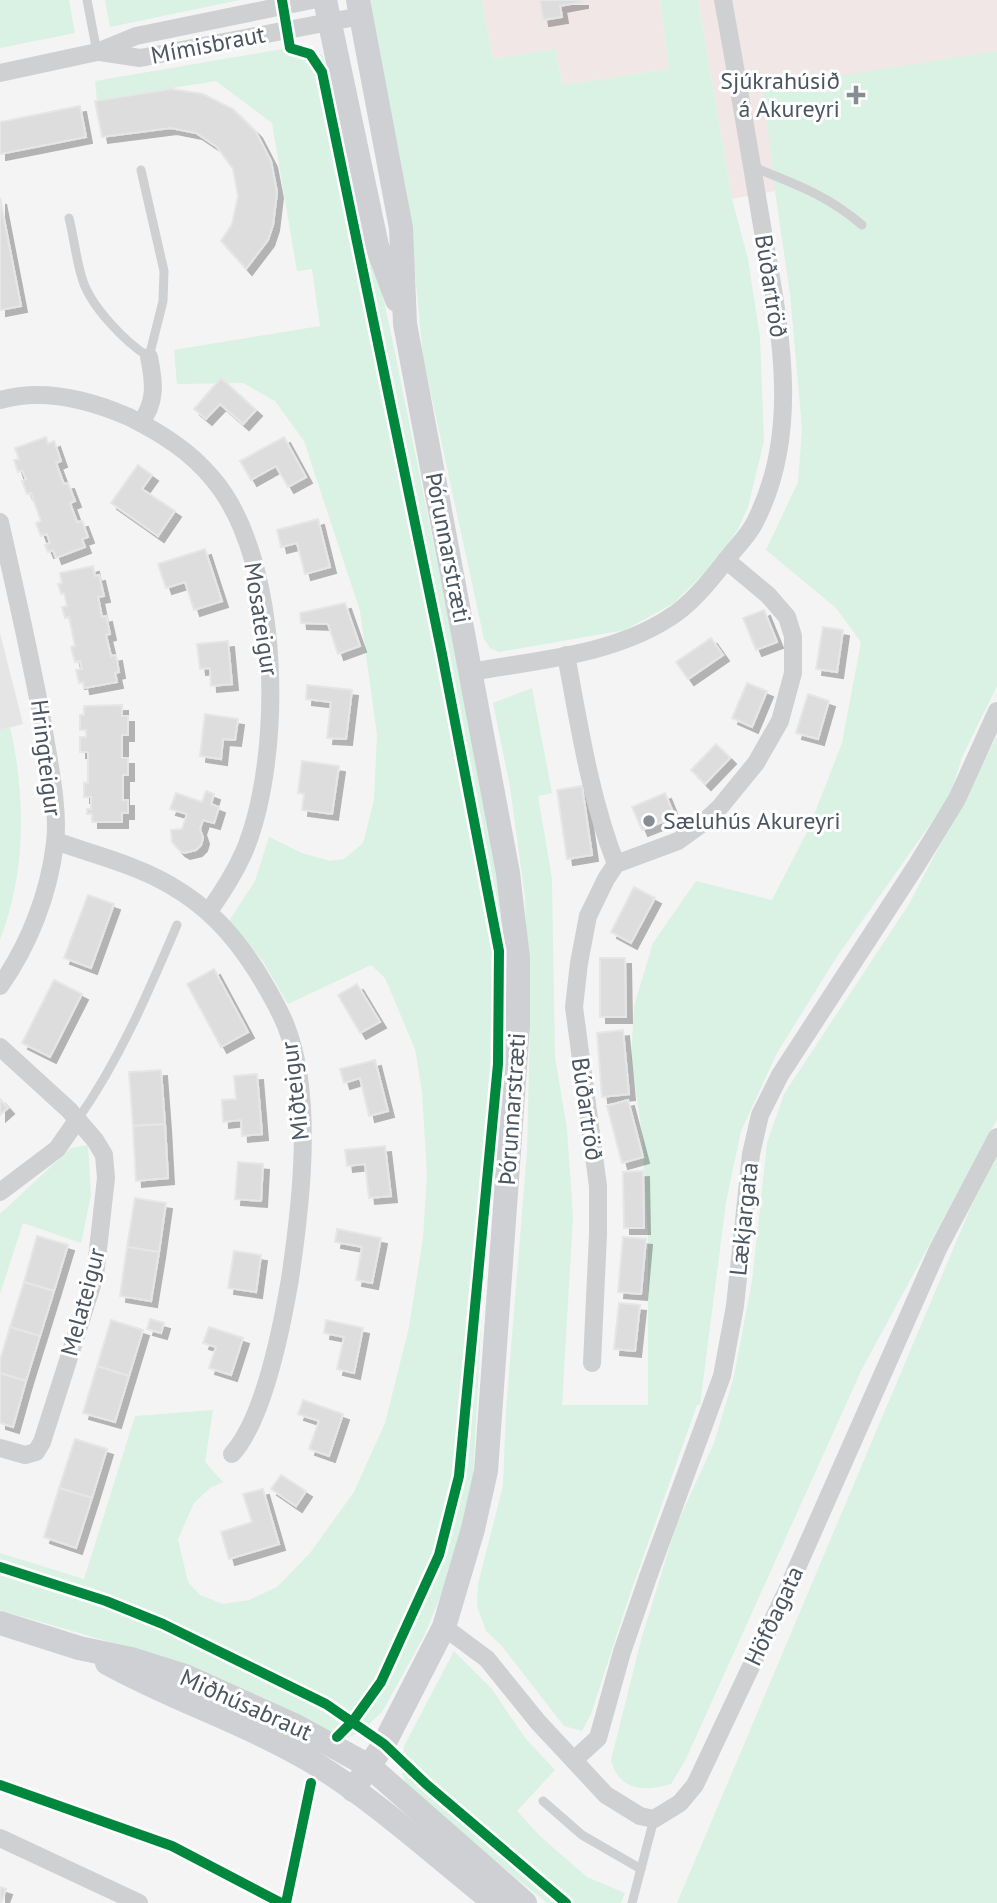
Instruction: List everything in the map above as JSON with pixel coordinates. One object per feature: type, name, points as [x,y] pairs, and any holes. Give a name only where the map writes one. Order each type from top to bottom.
[{"type":"street","name":"Mímisbraut","points":[[0,73],[97,52],[136,36],[312,0]]},
{"type":"street","name":"Búðartröð","points":[[471,672],[566,655],[632,637],[671,618],[709,582],[752,527],[765,499],[776,466],[784,372],[723,0]]},
{"type":"street","name":"Mímisbraut","points":[[97,52],[140,58],[327,11],[359,8]]},
{"type":"street","name":"Þórunnarstræti","points":[[353,1790],[390,1732],[444,1626],[473,1529],[486,1471],[518,1026],[518,958],[508,873],[405,324],[401,228],[359,8]]},
{"type":"street","name":"Þórunnarstræti","points":[[327,11],[377,246],[405,324]]},
{"type":"street","points":[[140,423],[148,414],[155,383],[149,357]]},
{"type":"street","name":"Mosateigur","points":[[0,400],[46,396],[83,401],[113,410],[160,432],[188,454],[215,481],[236,517],[252,553],[262,599],[271,688],[268,747],[257,806],[244,852],[209,911]]},
{"type":"street","name":"Hringteigur","points":[[0,522],[35,680],[52,781],[56,841],[36,917],[19,959],[0,986]]},
{"type":"street","points":[[566,655],[597,802],[616,864],[678,841],[720,807],[756,762],[780,721],[793,673],[793,636],[786,617],[768,595],[726,560]]},
{"type":"street","name":"Lækjargata","points":[[574,1760],[598,1738],[639,1602],[722,1376],[735,1306],[751,1154],[760,1115],[780,1075],[957,799],[997,711]]},
{"type":"street","name":"Miðteigur","points":[[56,841],[141,870],[171,885],[209,911],[247,956],[270,992],[286,1028],[296,1065],[303,1141],[297,1233],[285,1310],[256,1416],[241,1444],[232,1454]]},
{"type":"street","name":"Búðartröð","points":[[592,1363],[598,1186],[574,1007],[589,916],[616,864]]},
{"type":"street","name":"Melateigur","points":[[0,1046],[78,1119],[95,1140],[104,1154],[106,1178],[95,1276],[42,1442],[36,1452],[25,1455],[0,1448]]},
{"type":"street","points":[[0,1192],[57,1149],[78,1119]]},
{"type":"street","name":"Höfðagata","points":[[654,1819],[681,1803],[695,1785],[788,1588],[938,1249],[997,1137]]},
{"type":"street","name":"Miðhúsabraut","points":[[0,1623],[79,1648],[131,1659],[185,1676],[296,1726],[369,1766],[525,1903]]},
{"type":"street","points":[[444,1626],[487,1659],[538,1722],[606,1795],[640,1816],[654,1819]]},
{"type":"street","name":"Miðhúsabraut","points":[[79,1648],[144,1683],[208,1709],[309,1760],[353,1790],[495,1903]]},
{"type":"street","points":[[0,1839],[139,1903]]},
{"type":"lane","points":[[87,0],[97,52]]},
{"type":"lane","points":[[752,166],[820,194],[844,209],[862,225]]},
{"type":"lane","points":[[69,218],[82,281],[94,302],[127,341],[149,357],[157,334],[163,301],[164,271],[141,170]]},
{"type":"lane","points":[[78,1119],[104,1082],[137,1020],[177,925]]},
{"type":"lane","points":[[543,1801],[582,1835],[641,1869]]},
{"type":"lane","points":[[632,1903],[654,1819]]},
{"type":"shaded area","name":"Sjúkrahúsið á Akureyri","points":[[482,0],[660,0],[669,69],[562,85],[556,49],[493,59]]},
{"type":"shaded area","name":"Sjúkrahúsið á Akureyri","points":[[698,0],[997,0],[997,276],[790,293],[775,191],[732,199]]},
{"type":"shaded area","points":[[0,633],[23,724],[0,730]]},
{"type":"green space","points":[[0,0],[69,0],[75,33],[0,48]]},
{"type":"green space","points":[[105,0],[240,0],[110,27]]},
{"type":"green space","points":[[369,0],[482,0],[493,59],[556,49],[562,85],[669,69],[660,0],[698,0],[732,199],[748,259],[760,337],[764,441],[748,507],[738,529],[718,559],[674,603],[625,630],[499,652],[490,648],[484,639],[423,357],[408,200]]},
{"type":"green space","points":[[300,46],[322,55],[336,84],[392,338],[500,875],[506,949],[507,1061],[483,1286],[473,1478],[457,1556],[424,1636],[382,1712],[362,1731],[347,1738],[327,1734],[127,1647],[0,1610],[0,1553],[84,1579],[135,1416],[213,1410],[205,1462],[223,1482],[210,1488],[194,1503],[178,1539],[188,1582],[200,1595],[223,1604],[249,1600],[277,1587],[310,1553],[354,1492],[385,1423],[409,1327],[423,1238],[427,1174],[422,1092],[415,1049],[385,978],[371,965],[288,1004],[262,960],[229,921],[255,881],[269,837],[302,853],[330,861],[344,859],[363,843],[374,800],[377,735],[360,611],[304,441],[275,401],[243,383],[177,384],[174,350],[320,326],[312,269],[297,271],[272,123],[216,81],[97,100],[95,81]]},
{"type":"green space","points":[[997,51],[997,686],[962,757],[950,796],[836,958],[777,1053],[741,1131],[726,1202],[700,1405],[697,1405],[591,1714],[582,1731],[564,1726],[501,1645],[486,1631],[477,1606],[478,1584],[503,1486],[506,1410],[527,1151],[530,1022],[525,898],[510,787],[493,703],[532,688],[552,793],[538,796],[552,879],[555,1057],[567,1129],[573,1217],[562,1405],[648,1405],[648,1237],[642,1133],[631,1059],[634,1006],[653,943],[696,881],[772,900],[809,828],[842,743],[861,642],[836,608],[766,550],[798,482],[802,429],[790,293],[763,88]]},
{"type":"green space","points":[[10,727],[19,780],[21,835],[15,888],[0,940],[0,730]]},
{"type":"green space","points":[[997,736],[997,1119],[861,1371],[685,1761],[671,1784],[651,1788],[634,1787],[620,1778],[611,1760],[641,1640],[676,1526],[714,1443],[734,1376],[752,1281],[767,1143],[784,1094],[909,904]]},
{"type":"green space","points":[[88,1145],[91,1195],[81,1243],[23,1223],[0,1294],[0,1214],[71,1148]]},
{"type":"green space","points":[[997,1156],[997,1903],[677,1903],[970,1209]]},
{"type":"green space","points":[[454,1651],[492,1689],[525,1738],[555,1770],[517,1811],[541,1837],[587,1877],[625,1893],[621,1903],[547,1903],[411,1793],[402,1774],[404,1746]]},
{"type":"building","points":[[540,0],[582,2],[560,6],[562,17],[543,20]]},
{"type":"building","points":[[171,89],[203,94],[233,109],[256,132],[271,161],[277,192],[273,225],[268,240],[246,269],[221,241],[232,224],[238,196],[233,169],[217,147],[196,133],[171,128],[102,137],[95,101]]},
{"type":"building","points":[[80,106],[86,137],[0,154],[0,122]]},
{"type":"building","points":[[0,198],[21,306],[0,310]]},
{"type":"building","points":[[221,378],[256,410],[243,424],[220,404],[206,419],[194,409]]},
{"type":"building","points":[[46,437],[48,444],[54,441],[61,461],[56,463],[64,484],[68,483],[75,501],[70,503],[77,522],[82,521],[88,537],[82,539],[85,547],[56,558],[53,550],[48,552],[45,545],[50,543],[47,534],[41,536],[36,523],[41,521],[31,493],[27,494],[22,481],[26,479],[22,470],[18,472],[14,460],[19,459],[15,448]]},
{"type":"building","points":[[284,437],[306,477],[288,487],[276,466],[251,480],[240,461]]},
{"type":"building","points":[[138,465],[152,475],[142,489],[175,511],[158,536],[111,503]]},
{"type":"building","points":[[318,519],[330,567],[305,574],[297,543],[281,547],[277,530]]},
{"type":"building","points":[[205,549],[222,601],[194,610],[185,582],[166,588],[158,564]]},
{"type":"building","points":[[93,566],[95,576],[99,575],[104,596],[98,597],[102,617],[106,616],[110,634],[106,635],[111,656],[116,655],[119,672],[115,673],[117,682],[84,688],[83,682],[79,683],[76,670],[82,669],[80,661],[75,662],[71,647],[75,646],[69,617],[65,618],[62,607],[67,606],[64,593],[61,594],[58,584],[62,583],[60,573]]},
{"type":"building","points":[[345,603],[360,646],[338,654],[328,624],[301,623],[300,613]]},
{"type":"building","points":[[764,610],[777,642],[756,650],[743,618]]},
{"type":"building","points":[[823,627],[843,630],[837,672],[816,669]]},
{"type":"building","points":[[711,638],[723,655],[688,679],[676,662]]},
{"type":"building","points":[[228,641],[232,684],[211,686],[210,668],[200,669],[197,644]]},
{"type":"building","points":[[747,683],[767,691],[752,727],[732,718]]},
{"type":"building","points":[[307,685],[352,690],[346,739],[327,738],[331,702],[306,699]]},
{"type":"building","points":[[808,694],[829,701],[818,739],[796,733]]},
{"type":"building","points":[[122,705],[122,716],[128,716],[128,735],[122,735],[122,758],[128,758],[128,775],[123,775],[123,800],[128,800],[128,813],[122,813],[122,822],[92,822],[92,814],[87,814],[87,809],[91,809],[91,797],[84,797],[84,783],[88,783],[88,752],[80,752],[80,737],[86,737],[86,730],[80,730],[80,715],[84,715],[84,706]]},
{"type":"building","points":[[205,714],[238,719],[235,740],[223,739],[221,759],[200,756]]},
{"type":"building","points":[[716,744],[730,758],[705,784],[691,770]]},
{"type":"building","points":[[302,761],[339,766],[332,814],[302,810],[304,794],[298,793]]},
{"type":"building","points":[[582,786],[592,855],[567,859],[557,790]]},
{"type":"building","points":[[206,791],[214,794],[211,804],[219,807],[214,823],[203,820],[200,829],[203,838],[201,845],[196,850],[184,853],[172,842],[171,830],[182,829],[187,814],[170,809],[176,793],[202,802]]},
{"type":"building","points":[[665,793],[675,817],[642,830],[632,807]]},
{"type":"building","points":[[634,887],[655,898],[631,943],[611,932]]},
{"type":"building","points":[[88,895],[114,904],[91,968],[64,958]]},
{"type":"building","points":[[600,958],[625,958],[626,1017],[600,1017]]},
{"type":"building","points":[[214,969],[248,1032],[221,1047],[187,984]]},
{"type":"building","points":[[54,980],[82,994],[50,1057],[22,1043]]},
{"type":"building","points":[[357,984],[380,1022],[360,1033],[338,995]]},
{"type":"building","points":[[623,1030],[629,1094],[602,1097],[597,1033]]},
{"type":"building","points":[[375,1060],[388,1111],[369,1116],[360,1078],[344,1083],[340,1069]]},
{"type":"building","points":[[161,1070],[165,1124],[133,1126],[129,1072]]},
{"type":"building","points":[[257,1074],[262,1134],[242,1136],[241,1120],[223,1122],[222,1100],[236,1099],[234,1076]]},
{"type":"building","points":[[0,1099],[8,1108],[0,1115]]},
{"type":"building","points":[[628,1100],[643,1157],[622,1163],[607,1106]]},
{"type":"building","points":[[165,1124],[168,1178],[136,1181],[133,1126]]},
{"type":"building","points":[[385,1146],[391,1196],[369,1198],[365,1164],[347,1166],[345,1150]]},
{"type":"building","points":[[238,1162],[263,1164],[261,1201],[235,1199]]},
{"type":"building","points":[[643,1171],[644,1228],[624,1228],[623,1172]]},
{"type":"building","points":[[135,1198],[166,1203],[159,1252],[127,1247]]},
{"type":"building","points":[[337,1229],[381,1238],[372,1283],[356,1280],[362,1247],[335,1242]]},
{"type":"building","points":[[37,1236],[68,1245],[54,1291],[24,1282]]},
{"type":"building","points":[[623,1237],[646,1239],[641,1294],[618,1292]]},
{"type":"building","points":[[127,1247],[159,1252],[151,1301],[120,1296]]},
{"type":"building","points":[[234,1251],[261,1255],[256,1292],[228,1288]]},
{"type":"building","points":[[24,1282],[54,1291],[40,1336],[10,1327]]},
{"type":"building","points":[[619,1303],[640,1305],[635,1351],[614,1349]]},
{"type":"building","points":[[150,1319],[164,1323],[161,1333],[147,1329]]},
{"type":"building","points":[[111,1320],[143,1330],[129,1376],[97,1366]]},
{"type":"building","points":[[326,1320],[363,1328],[354,1373],[337,1369],[344,1337],[324,1333]]},
{"type":"building","points":[[10,1327],[40,1336],[26,1381],[0,1373],[0,1360]]},
{"type":"building","points":[[209,1327],[243,1338],[231,1375],[209,1368],[216,1347],[203,1343]]},
{"type":"building","points":[[97,1366],[129,1376],[115,1422],[83,1413]]},
{"type":"building","points":[[0,1373],[26,1381],[13,1427],[0,1423]]},
{"type":"building","points":[[303,1400],[343,1414],[329,1456],[309,1449],[319,1421],[298,1414]]},
{"type":"building","points":[[75,1439],[107,1449],[92,1498],[59,1488]]},
{"type":"building","points":[[281,1475],[306,1491],[296,1506],[271,1489]]},
{"type":"building","points":[[59,1488],[92,1498],[76,1548],[44,1537]]},
{"type":"building","points":[[263,1489],[279,1544],[229,1559],[221,1532],[252,1522],[243,1494]]},
{"type":"building","points":[[0,1887],[6,1889],[1,1903],[0,1903]]},
{"type":"cycle path","points":[[282,0],[290,48],[310,54],[322,72],[442,654],[499,951],[498,1064],[459,1476],[439,1555],[381,1682],[353,1721],[337,1737]]},
{"type":"cycle path","points":[[0,1567],[106,1601],[163,1624],[326,1704],[384,1744],[426,1784],[566,1903]]},
{"type":"cycle path","points":[[286,1903],[311,1783]]},
{"type":"cycle path","points":[[0,1785],[172,1846],[281,1903]]},
{"type":"place","name":"Sjúkrahúsið á Akureyri","points":[[856,95]]},
{"type":"place","name":"Sæluhús Akureyri","points":[[649,821]]}]
